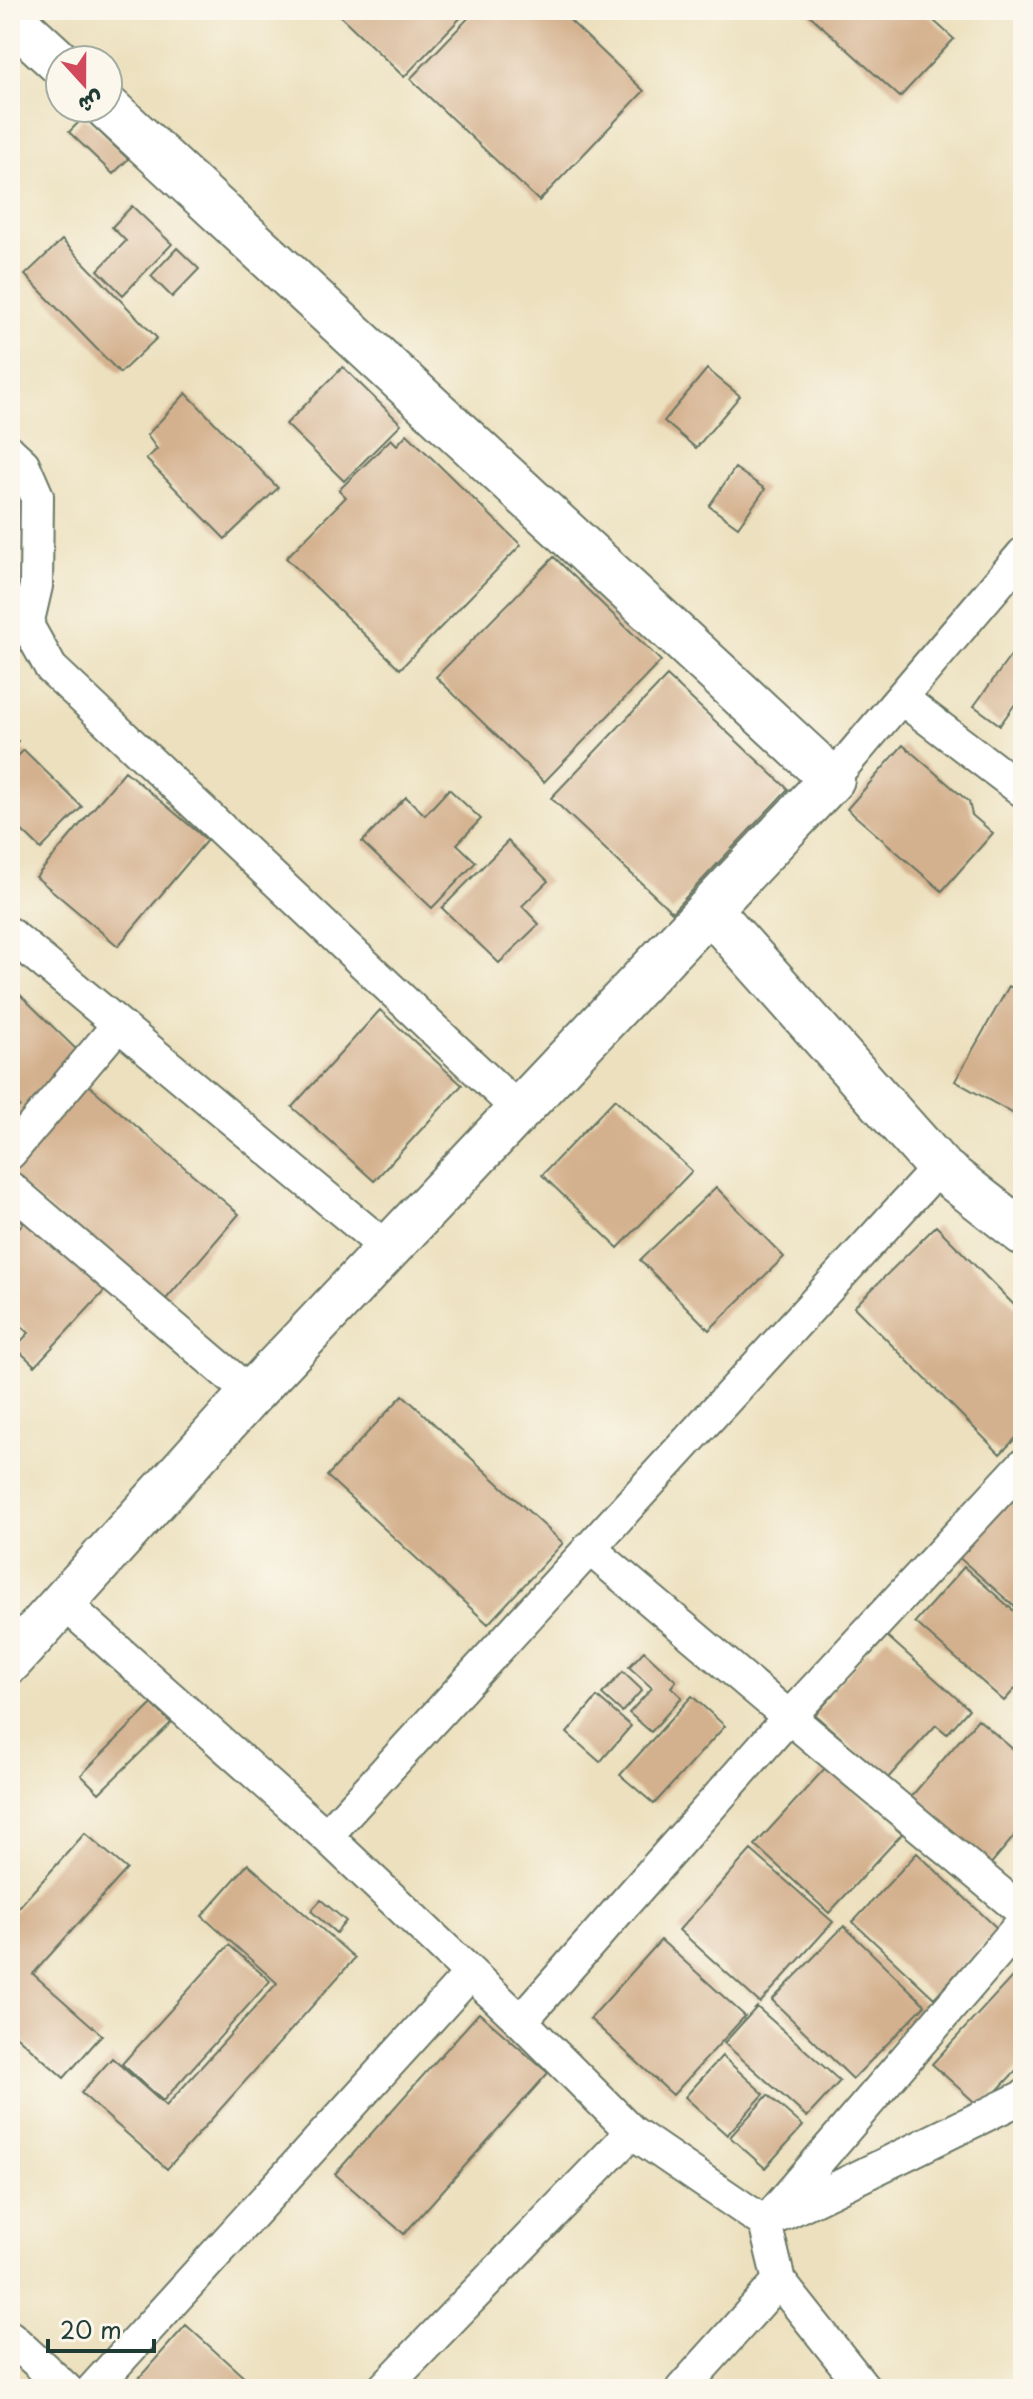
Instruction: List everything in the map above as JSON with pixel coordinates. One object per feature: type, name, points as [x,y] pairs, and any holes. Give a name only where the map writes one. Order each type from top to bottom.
[{"type":"street","points":[[10,17],[44,48]]},
{"type":"street","points":[[124,123],[832,779]]},
{"type":"street","points":[[10,452],[23,464],[37,496],[36,586],[27,625],[51,668],[520,1111]]},
{"type":"street","points":[[10,1661],[251,1394],[832,779],[1023,554]]},
{"type":"street","points":[[901,698],[1023,791]]},
{"type":"street","points":[[710,910],[939,1167],[1023,1233]]},
{"type":"street","points":[[10,934],[389,1250]]},
{"type":"street","points":[[10,1153],[118,1025]]},
{"type":"street","points":[[326,1836],[939,1167]]},
{"type":"street","points":[[10,1188],[251,1394]]},
{"type":"street","points":[[521,2021],[789,1717],[1023,1465]]},
{"type":"street","points":[[589,1548],[1023,1912]]},
{"type":"street","points":[[64,1603],[326,1836],[521,2021],[632,2132],[765,2223],[779,2281],[865,2389]]},
{"type":"street","points":[[765,2223],[1023,1922]]},
{"type":"street","points":[[93,2389],[470,1974]]},
{"type":"street","points":[[765,2223],[1023,2097]]},
{"type":"street","points":[[383,2389],[632,2132]]},
{"type":"street","points":[[682,2389],[779,2281]]},
{"type":"street","points":[[10,2337],[66,2389]]},
{"type":"building","points":[[334,10],[468,10],[404,77]]},
{"type":"building","points":[[476,10],[559,10],[644,91],[539,201],[410,79]]},
{"type":"building","points":[[804,10],[922,10],[954,39],[900,97]]},
{"type":"building","points":[[77,124],[91,124],[128,159],[113,174],[69,132]]},
{"type":"building","points":[[132,206],[172,244],[123,295],[98,270],[126,241],[112,227]]},
{"type":"building","points":[[62,240],[157,338],[120,373],[25,275]]},
{"type":"building","points":[[177,248],[199,269],[172,297],[151,276]]},
{"type":"building","points":[[343,367],[401,424],[344,481],[286,424]]},
{"type":"building","points":[[707,369],[740,396],[696,448],[664,421]]},
{"type":"building","points":[[186,393],[278,488],[225,539],[146,459],[157,449],[147,435]]},
{"type":"building","points":[[407,434],[521,545],[400,669],[286,558],[346,497],[339,490],[391,439],[397,445]]},
{"type":"building","points":[[735,468],[765,489],[738,527],[709,506]]},
{"type":"building","points":[[554,557],[661,661],[544,782],[436,677]]},
{"type":"building","points":[[1023,639],[1023,693],[1000,725],[974,706]]},
{"type":"building","points":[[667,676],[788,789],[672,912],[551,798]]},
{"type":"building","points":[[10,735],[18,741],[10,752]]},
{"type":"building","points":[[903,745],[969,802],[972,815],[993,833],[942,891],[847,809]]},
{"type":"building","points":[[24,750],[82,807],[41,849],[10,819],[10,764]]},
{"type":"building","points":[[125,771],[207,840],[118,946],[36,877]]},
{"type":"building","points":[[449,789],[481,819],[457,844],[476,862],[432,908],[362,842],[406,797],[425,815]]},
{"type":"building","points":[[508,841],[548,881],[522,906],[539,924],[499,963],[442,908]]},
{"type":"building","points":[[10,985],[78,1051],[65,1065],[239,1214],[161,1305],[10,1176],[10,1117],[20,1106],[10,1096]]},
{"type":"building","points":[[1009,986],[1023,994],[1023,1119],[955,1081]]},
{"type":"building","points":[[380,1010],[462,1085],[374,1181],[292,1107]]},
{"type":"building","points":[[615,1099],[692,1171],[618,1248],[542,1175]]},
{"type":"building","points":[[716,1187],[784,1257],[709,1330],[640,1260]]},
{"type":"building","points":[[30,1216],[108,1287],[35,1366],[15,1347],[29,1333],[10,1315],[10,1237]]},
{"type":"building","points":[[936,1226],[1023,1314],[1023,1431],[1000,1454],[854,1307]]},
{"type":"building","points":[[403,1395],[563,1543],[488,1624],[327,1476]]},
{"type":"building","points":[[1023,1478],[1023,1614],[955,1554]]},
{"type":"building","points":[[964,1567],[1023,1619],[1023,1680],[1004,1701],[915,1622]]},
{"type":"building","points":[[887,1636],[969,1709],[947,1734],[936,1725],[887,1779],[815,1715],[867,1651],[871,1654]]},
{"type":"building","points":[[644,1651],[676,1681],[671,1687],[682,1697],[651,1732],[629,1713],[652,1688],[629,1667]]},
{"type":"building","points":[[623,1672],[642,1690],[622,1712],[602,1694]]},
{"type":"building","points":[[692,1696],[725,1726],[654,1804],[620,1775]]},
{"type":"building","points":[[597,1697],[631,1726],[600,1762],[567,1733]]},
{"type":"building","points":[[152,1704],[171,1723],[99,1793],[81,1775]]},
{"type":"building","points":[[978,1719],[1023,1758],[1023,1826],[989,1866],[909,1799]]},
{"type":"building","points":[[827,1766],[902,1834],[829,1913],[755,1845]]},
{"type":"building","points":[[85,1833],[127,1869],[33,1974],[102,2035],[64,2078],[10,2030],[10,1917]]},
{"type":"building","points":[[751,1850],[833,1922],[760,2003],[679,1930]]},
{"type":"building","points":[[917,1853],[998,1929],[934,1998],[853,1922]]},
{"type":"building","points":[[248,1864],[355,1958],[167,2169],[81,2093],[112,2058],[166,2106],[277,1983],[202,1916]]},
{"type":"building","points":[[321,1900],[346,1921],[336,1933],[311,1911]]},
{"type":"building","points":[[844,1926],[925,2005],[853,2079],[772,2000]]},
{"type":"building","points":[[661,1940],[745,2016],[673,2095],[590,2019]]},
{"type":"building","points":[[229,1945],[270,1981],[163,2101],[122,2064]]},
{"type":"building","points":[[1023,1965],[1023,2067],[1021,2065],[981,2108],[932,2064]]},
{"type":"building","points":[[757,2007],[840,2081],[807,2117],[724,2043]]},
{"type":"building","points":[[479,2013],[548,2073],[404,2234],[335,2174]]},
{"type":"building","points":[[722,2056],[764,2094],[727,2135],[685,2097]]},
{"type":"building","points":[[768,2095],[803,2126],[765,2168],[730,2137]]},
{"type":"building","points":[[186,2325],[247,2380],[239,2389],[129,2389]]}]
